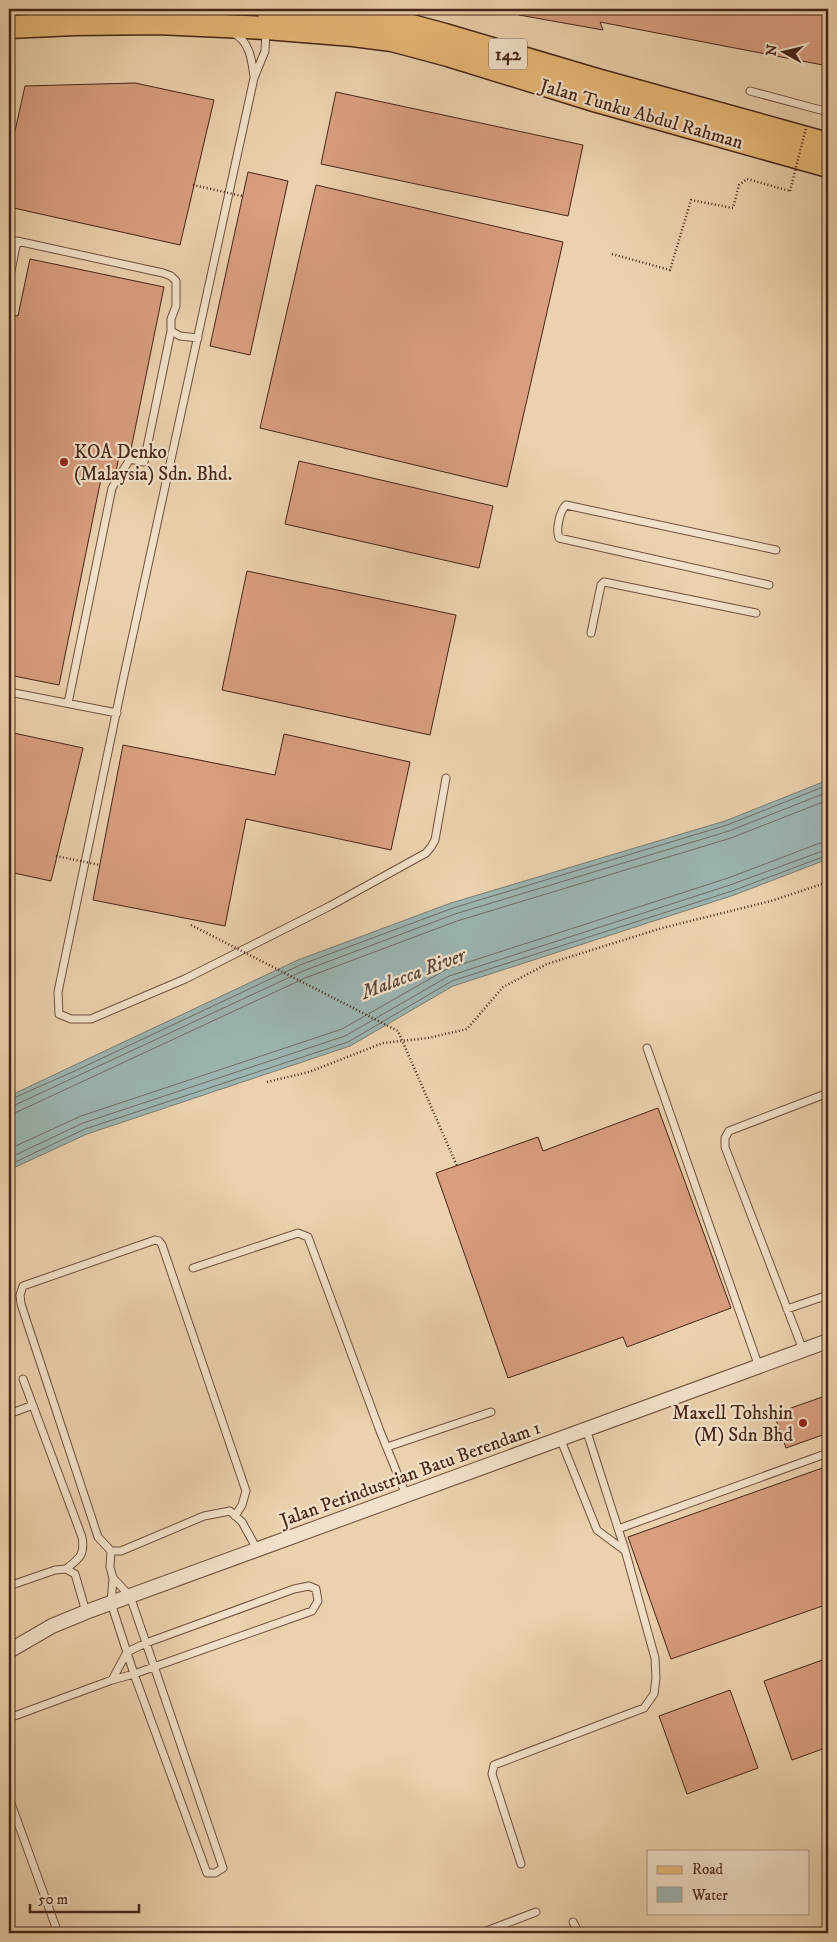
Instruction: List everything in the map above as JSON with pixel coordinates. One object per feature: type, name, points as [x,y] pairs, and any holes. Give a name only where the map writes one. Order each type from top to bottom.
[{"type":"main road","name":"Jalan Tunku Abdul Rahman","points":[[14,26],[157,23],[218,26],[267,15],[319,10],[389,20],[828,144]]},
{"type":"main road","name":"Jalan Tunku Abdul Rahman","points":[[267,15],[353,34],[392,40],[448,55],[597,102],[828,166]]},
{"type":"street","name":"Jalan Perindustrian Batu Berendam 1","points":[[9,1651],[52,1626],[86,1612],[828,1341]]},
{"type":"lane","points":[[267,15],[264,51],[254,78],[58,992],[59,1014],[71,1019],[91,1019],[186,980],[330,906],[426,853],[435,840],[446,778]]},
{"type":"lane","points":[[218,26],[237,35],[246,44],[252,60],[254,78]]},
{"type":"lane","points":[[750,92],[828,112]]},
{"type":"lane","points":[[9,281],[16,241],[163,273],[171,276],[176,281],[176,306],[171,319],[172,331],[144,462],[130,459],[112,488],[68,703]]},
{"type":"lane","points":[[172,331],[180,336],[198,338]]},
{"type":"lane","points":[[769,585],[559,538],[557,534],[560,517],[562,509],[566,505],[776,550]]},
{"type":"lane","points":[[591,633],[600,585],[604,582],[756,614]]},
{"type":"lane","points":[[9,692],[117,713]]},
{"type":"lane","points":[[646,1048],[759,1367]]},
{"type":"lane","points":[[803,1350],[725,1147],[725,1138],[729,1132],[828,1093]]},
{"type":"lane","points":[[193,1268],[298,1233],[308,1237],[406,1495]]},
{"type":"lane","points":[[113,1578],[130,1596],[223,1868],[215,1873],[207,1873],[110,1603],[113,1578],[110,1566],[111,1551],[98,1537],[61,1429],[21,1304],[20,1295],[23,1286],[155,1240],[159,1241],[162,1245],[246,1491],[242,1505],[235,1516]]},
{"type":"lane","points":[[787,1309],[828,1295]]},
{"type":"lane","points":[[9,1586],[55,1570],[66,1569],[80,1558],[84,1547],[82,1536],[23,1379]]},
{"type":"lane","points":[[9,1414],[33,1405]]},
{"type":"lane","points":[[387,1447],[491,1412]]},
{"type":"lane","points":[[521,1864],[492,1774],[494,1765],[644,1708],[654,1694],[656,1678],[655,1658],[618,1529],[586,1429]]},
{"type":"lane","points":[[560,1438],[597,1530],[624,1550]]},
{"type":"lane","points":[[618,1529],[828,1453]]},
{"type":"lane","points":[[111,1551],[121,1551],[204,1516],[230,1511],[242,1522],[257,1549]]},
{"type":"lane","points":[[66,1569],[75,1574],[86,1612]]},
{"type":"lane","points":[[9,1718],[112,1680],[312,1612],[318,1601],[316,1589],[309,1586],[294,1589],[146,1643],[127,1652],[112,1680]]},
{"type":"lane","points":[[9,1798],[58,1933]]},
{"type":"lane","points":[[481,1933],[536,1912]]},
{"type":"lane","points":[[573,1922],[578,1933]]},
{"type":"path","points":[[612,254],[670,270],[690,200],[733,208],[739,185],[747,179],[790,191],[807,124]]},
{"type":"path","points":[[193,185],[242,196]]},
{"type":"path","points":[[56,856],[100,865]]},
{"type":"path","points":[[266,1082],[309,1072],[383,1043],[428,1038],[467,1029],[503,987],[547,964],[662,928],[771,901],[828,882]]},
{"type":"path","points":[[191,925],[398,1031],[457,1166]]},
{"type":"water","name":"Malacca River","points":[[828,780],[828,859],[734,895],[453,986],[350,1046],[87,1134],[9,1170],[9,1096],[298,960],[451,903],[725,821]]},
{"type":"building","points":[[519,9],[828,9],[828,66],[600,22],[603,30],[519,15]]},
{"type":"building","points":[[135,83],[214,100],[180,245],[9,207],[9,158],[25,86]]},
{"type":"building","points":[[336,92],[583,145],[568,216],[321,164]]},
{"type":"building","points":[[248,172],[288,181],[250,355],[210,346]]},
{"type":"building","points":[[316,185],[563,242],[507,487],[260,428]]},
{"type":"building","name":"KOA Denko (Malaysia) Sdn. Bhd.","points":[[30,259],[164,287],[131,449],[121,447],[116,471],[113,476],[102,474],[59,685],[9,675],[9,314],[18,316]]},
{"type":"building","points":[[299,461],[493,506],[479,568],[285,524]]},
{"type":"building","points":[[247,571],[456,615],[430,735],[222,690]]},
{"type":"building","points":[[9,732],[83,748],[51,881],[9,872]]},
{"type":"building","points":[[284,734],[410,762],[391,850],[246,819],[225,926],[93,900],[123,745],[275,775]]},
{"type":"building","points":[[658,1108],[731,1308],[627,1347],[623,1337],[508,1378],[436,1173],[538,1137],[543,1151]]},
{"type":"building","name":"Maxell Tohshin (M) Sdn Bhd","points":[[828,1395],[828,1433],[786,1448],[774,1414]]},
{"type":"building","points":[[828,1466],[828,1604],[671,1659],[628,1537]]},
{"type":"building","points":[[828,1658],[828,1747],[792,1760],[764,1681]]},
{"type":"building","points":[[730,1690],[758,1768],[687,1794],[659,1716]]},
{"type":"place","name":"KOA Denko (Malaysia) Sdn. Bhd.","points":[[64,462]]},
{"type":"place","name":"Maxell Tohshin (M) Sdn Bhd","points":[[803,1423]]}]
